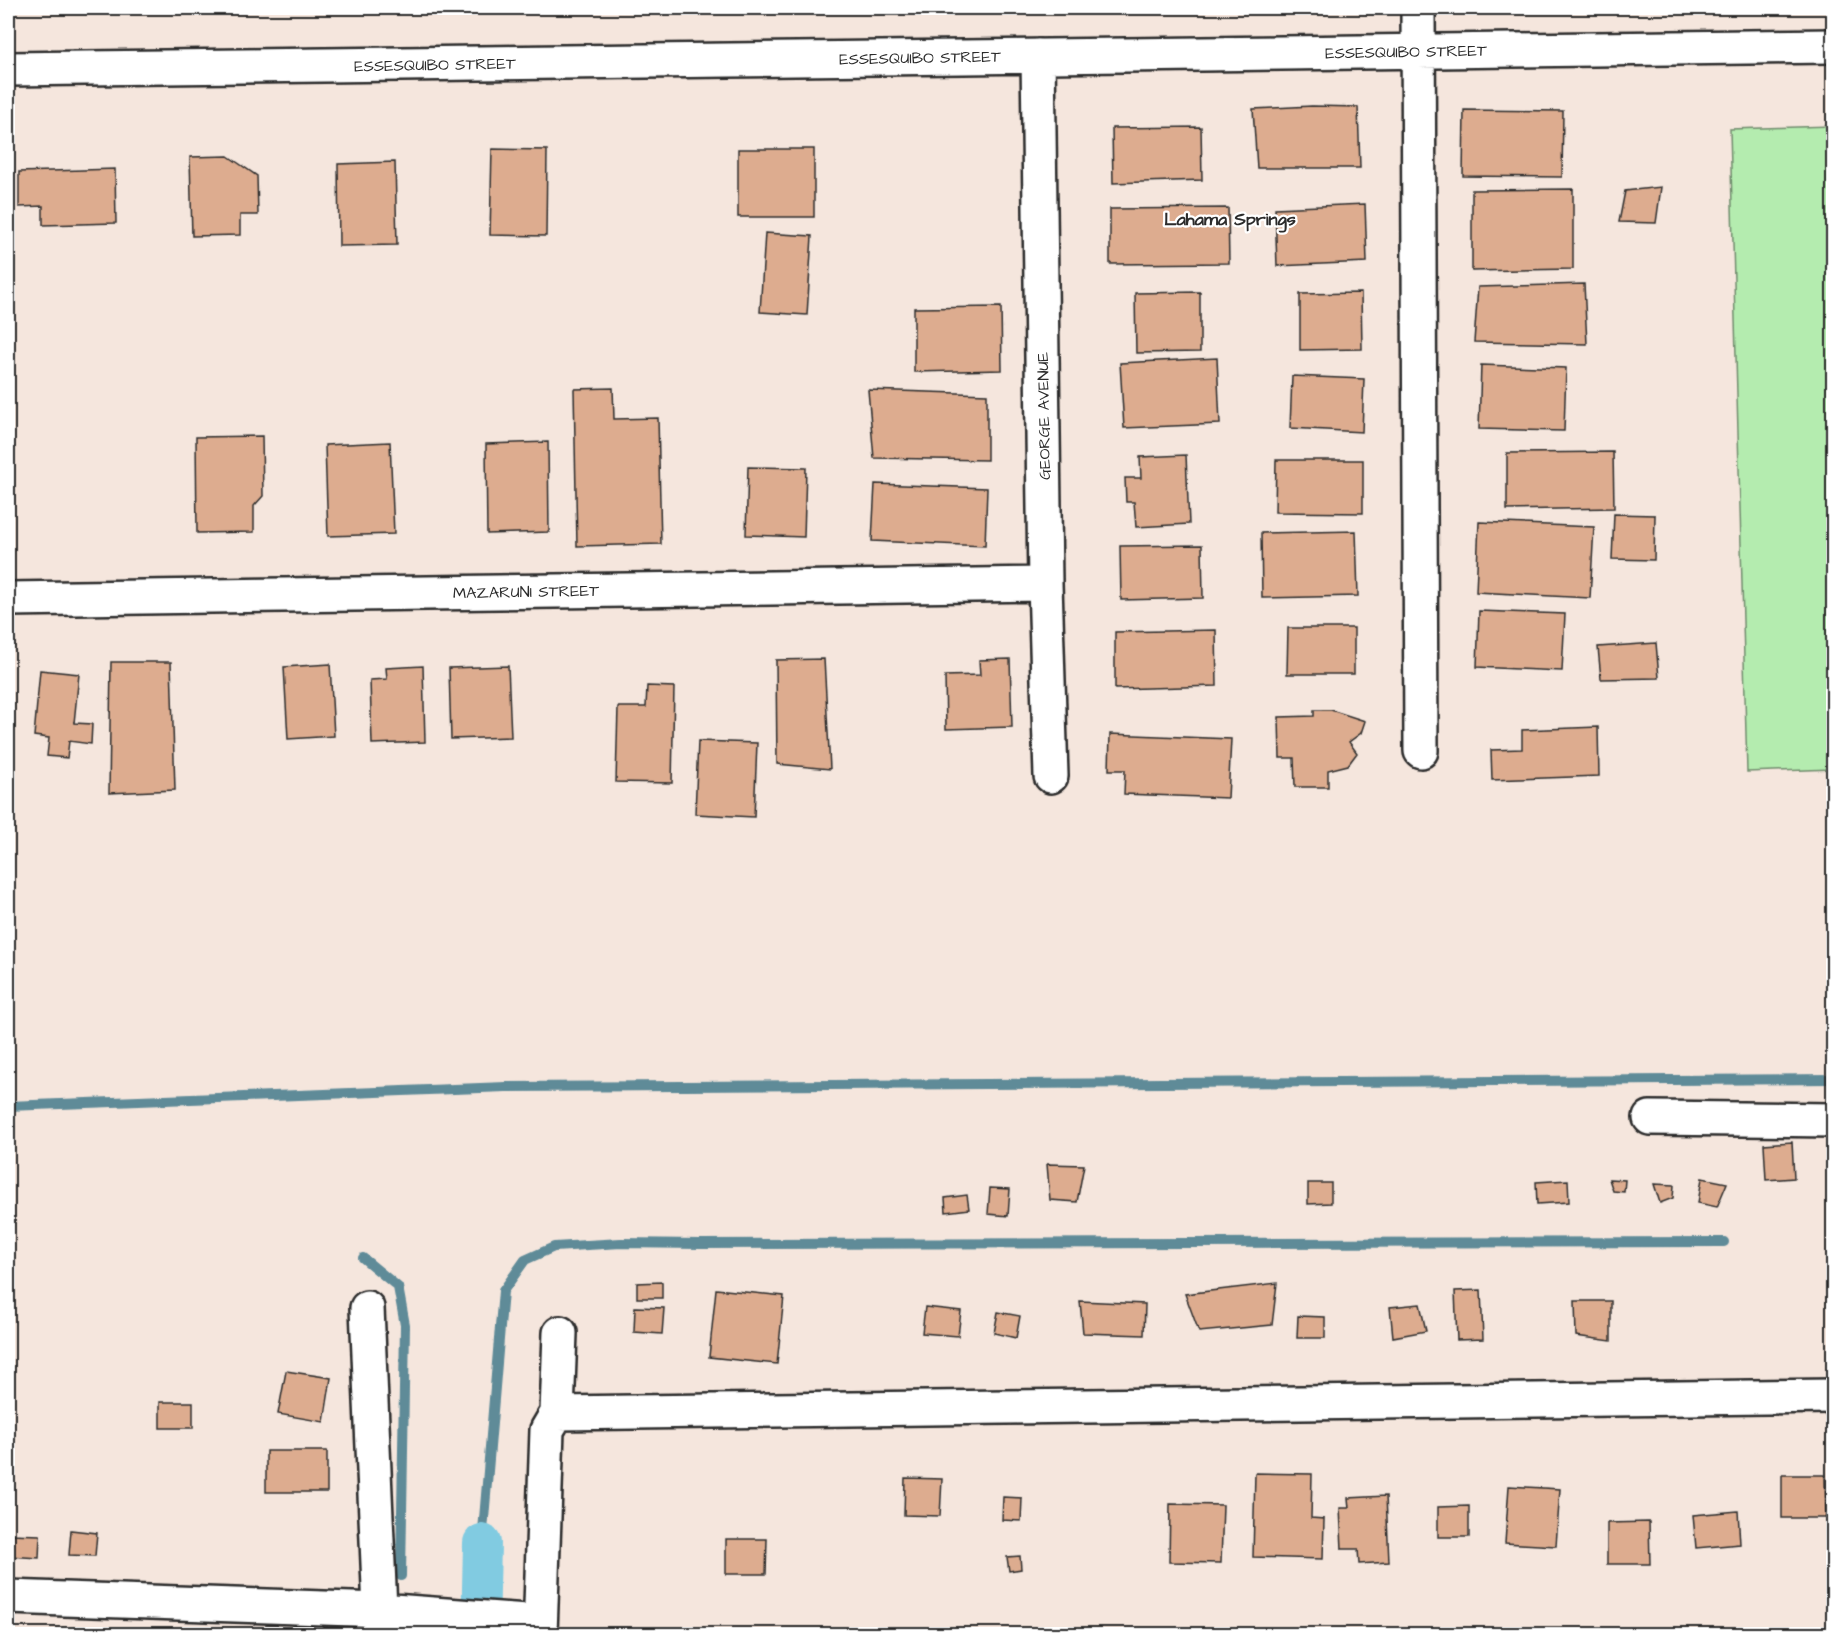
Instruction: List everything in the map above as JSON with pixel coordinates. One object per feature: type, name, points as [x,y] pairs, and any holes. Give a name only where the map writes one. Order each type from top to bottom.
[{"type":"street","points":[[1418,8],[1421,751]]},
{"type":"street","name":"ESSESQUIBO STREET","points":[[8,69],[1833,46]]},
{"type":"street","name":"GEORGE AVENUE","points":[[1038,56],[1045,584],[1051,776]]},
{"type":"street","name":"MAZARUNI STREET","points":[[8,598],[1045,584]]},
{"type":"street","points":[[1650,1118],[1833,1120]]},
{"type":"street","points":[[367,1308],[380,1622]]},
{"type":"street","points":[[8,1597],[380,1622],[540,1628],[547,1430],[557,1413],[560,1333]]},
{"type":"street","points":[[557,1413],[1833,1396]]},
{"type":"green space","points":[[1833,126],[1833,769],[1747,772],[1730,129]]},
{"type":"building","points":[[1312,106],[1358,107],[1360,168],[1257,168],[1253,109]]},
{"type":"building","points":[[1464,110],[1563,111],[1562,177],[1463,176]]},
{"type":"building","points":[[1201,127],[1202,180],[1113,183],[1112,128]]},
{"type":"building","points":[[492,149],[547,150],[546,236],[490,235]]},
{"type":"building","points":[[738,149],[814,149],[814,217],[738,217]]},
{"type":"building","points":[[228,156],[257,176],[258,215],[240,215],[240,235],[192,236],[190,157]]},
{"type":"building","points":[[395,162],[397,245],[339,246],[338,164]]},
{"type":"building","points":[[115,169],[116,223],[43,225],[43,206],[19,207],[19,172]]},
{"type":"building","points":[[1661,187],[1656,223],[1619,222],[1625,191]]},
{"type":"building","points":[[1573,189],[1573,269],[1472,271],[1472,190]]},
{"type":"building","points":[[1365,204],[1367,262],[1277,266],[1275,208]]},
{"type":"building","points":[[1228,208],[1229,263],[1110,264],[1110,209]]},
{"type":"building","points":[[765,233],[812,236],[807,315],[760,312]]},
{"type":"building","points":[[1584,284],[1587,344],[1474,342],[1478,287]]},
{"type":"building","points":[[1200,292],[1200,352],[1136,353],[1135,293]]},
{"type":"building","points":[[1361,293],[1362,349],[1300,350],[1300,294]]},
{"type":"building","points":[[1001,307],[1002,370],[914,372],[914,308]]},
{"type":"building","points":[[1217,358],[1220,424],[1124,428],[1120,363]]},
{"type":"building","points":[[1481,365],[1566,368],[1564,431],[1479,429]]},
{"type":"building","points":[[1292,376],[1364,379],[1362,432],[1290,428]]},
{"type":"building","points":[[613,388],[614,419],[658,418],[661,544],[577,546],[574,389]]},
{"type":"building","points":[[868,390],[987,394],[987,460],[874,458]]},
{"type":"building","points":[[262,436],[263,496],[254,506],[254,532],[197,533],[196,437]]},
{"type":"building","points":[[390,442],[394,534],[328,536],[325,445]]},
{"type":"building","points":[[548,442],[549,532],[487,534],[486,444]]},
{"type":"building","points":[[1613,452],[1614,508],[1507,510],[1507,453]]},
{"type":"building","points":[[1186,455],[1189,524],[1136,527],[1134,502],[1126,502],[1125,478],[1141,478],[1140,457]]},
{"type":"building","points":[[1276,460],[1363,460],[1363,513],[1275,512]]},
{"type":"building","points":[[748,467],[806,468],[804,537],[746,535]]},
{"type":"building","points":[[875,484],[987,488],[985,546],[872,541]]},
{"type":"building","points":[[1614,514],[1655,515],[1654,560],[1612,559]]},
{"type":"building","points":[[1479,522],[1594,527],[1590,598],[1476,592]]},
{"type":"building","points":[[1356,531],[1358,596],[1262,598],[1261,533]]},
{"type":"building","points":[[1202,545],[1203,598],[1121,600],[1120,546]]},
{"type":"building","points":[[1479,611],[1565,614],[1562,671],[1477,667]]},
{"type":"building","points":[[1288,628],[1354,628],[1354,674],[1287,674]]},
{"type":"building","points":[[1216,630],[1217,686],[1115,689],[1115,632]]},
{"type":"building","points":[[1656,643],[1659,678],[1601,679],[1598,647]]},
{"type":"building","points":[[824,659],[830,769],[777,764],[776,660]]},
{"type":"building","points":[[1010,659],[1012,727],[946,729],[945,676],[980,675],[979,660]]},
{"type":"building","points":[[111,662],[171,662],[175,790],[109,793]]},
{"type":"building","points":[[330,664],[334,736],[288,739],[284,667]]},
{"type":"building","points":[[423,666],[425,742],[372,744],[370,680],[387,679],[386,668]]},
{"type":"building","points":[[508,666],[511,737],[451,739],[449,668]]},
{"type":"building","points":[[40,670],[79,674],[74,723],[92,724],[91,744],[69,741],[67,758],[47,756],[49,738],[34,736]]},
{"type":"building","points":[[647,686],[674,687],[672,783],[616,782],[618,707],[646,707]]},
{"type":"building","points":[[1314,710],[1331,710],[1365,721],[1361,733],[1349,742],[1357,753],[1348,765],[1328,770],[1328,787],[1295,787],[1294,758],[1280,758],[1279,717],[1314,716]]},
{"type":"building","points":[[1598,727],[1599,776],[1492,780],[1491,750],[1522,749],[1522,730]]},
{"type":"building","points":[[1110,734],[1231,739],[1228,798],[1124,794],[1125,770],[1109,770]]},
{"type":"building","points":[[698,741],[757,743],[754,817],[695,814]]},
{"type":"building","points":[[1792,1142],[1794,1178],[1766,1180],[1764,1144]]},
{"type":"building","points":[[1047,1164],[1084,1165],[1077,1202],[1050,1200]]},
{"type":"building","points":[[1702,1178],[1727,1183],[1717,1207],[1698,1203]]},
{"type":"building","points":[[1609,1179],[1625,1180],[1624,1192],[1613,1191]]},
{"type":"building","points":[[1568,1180],[1569,1202],[1537,1204],[1536,1182]]},
{"type":"building","points":[[1308,1183],[1331,1183],[1331,1203],[1308,1204]]},
{"type":"building","points":[[1654,1184],[1674,1185],[1673,1198],[1660,1203]]},
{"type":"building","points":[[990,1188],[1010,1189],[1008,1216],[988,1214]]},
{"type":"building","points":[[967,1195],[969,1209],[946,1212],[945,1198]]},
{"type":"building","points":[[662,1282],[662,1298],[637,1298],[637,1283]]},
{"type":"building","points":[[1277,1283],[1272,1325],[1199,1332],[1185,1294]]},
{"type":"building","points":[[716,1289],[784,1296],[777,1364],[709,1357]]},
{"type":"building","points":[[1481,1290],[1483,1339],[1457,1340],[1455,1291]]},
{"type":"building","points":[[1080,1301],[1145,1304],[1144,1335],[1083,1333]]},
{"type":"building","points":[[1575,1301],[1611,1301],[1611,1341],[1576,1336]]},
{"type":"building","points":[[1420,1304],[1426,1331],[1393,1337],[1390,1307]]},
{"type":"building","points":[[635,1307],[664,1308],[662,1334],[634,1332]]},
{"type":"building","points":[[925,1307],[961,1311],[958,1336],[922,1333]]},
{"type":"building","points":[[998,1312],[1020,1316],[1016,1338],[994,1333]]},
{"type":"building","points":[[1298,1316],[1325,1317],[1325,1338],[1297,1338]]},
{"type":"building","points":[[286,1371],[331,1378],[324,1422],[278,1414]]},
{"type":"building","points":[[160,1402],[193,1402],[193,1428],[160,1428]]},
{"type":"building","points":[[266,1451],[327,1451],[327,1492],[266,1492]]},
{"type":"building","points":[[1255,1473],[1312,1474],[1311,1518],[1324,1519],[1323,1559],[1253,1557]]},
{"type":"building","points":[[1782,1475],[1825,1475],[1826,1518],[1782,1518]]},
{"type":"building","points":[[905,1478],[942,1479],[940,1516],[904,1515]]},
{"type":"building","points":[[1509,1486],[1560,1489],[1556,1546],[1505,1543]]},
{"type":"building","points":[[1386,1496],[1389,1562],[1359,1564],[1358,1549],[1342,1549],[1340,1508],[1349,1508],[1348,1498]]},
{"type":"building","points":[[1003,1497],[1022,1498],[1021,1521],[1002,1520]]},
{"type":"building","points":[[1170,1504],[1223,1505],[1221,1563],[1169,1562]]},
{"type":"building","points":[[1469,1506],[1469,1537],[1438,1537],[1438,1507]]},
{"type":"building","points":[[1738,1511],[1740,1544],[1696,1548],[1693,1515]]},
{"type":"building","points":[[1649,1522],[1650,1564],[1607,1564],[1607,1523]]},
{"type":"building","points":[[71,1530],[97,1533],[95,1556],[69,1555]]},
{"type":"building","points":[[8,1534],[40,1535],[39,1558],[8,1556]]},
{"type":"building","points":[[726,1539],[767,1539],[766,1574],[726,1574]]},
{"type":"building","points":[[1020,1556],[1021,1569],[1009,1571],[1007,1557]]},
{"type":"waterway","points":[[8,1106],[506,1087],[1834,1079]]},
{"type":"waterway","points":[[482,1543],[503,1291],[525,1260],[554,1247],[621,1243],[1724,1242]]},
{"type":"waterway","points":[[363,1258],[398,1287],[405,1325],[401,1576]]},
{"type":"waterway","points":[[480,1634],[482,1543]]},
{"type":"district","name":"Lahama Springs","points":[[1230,219]]}]
